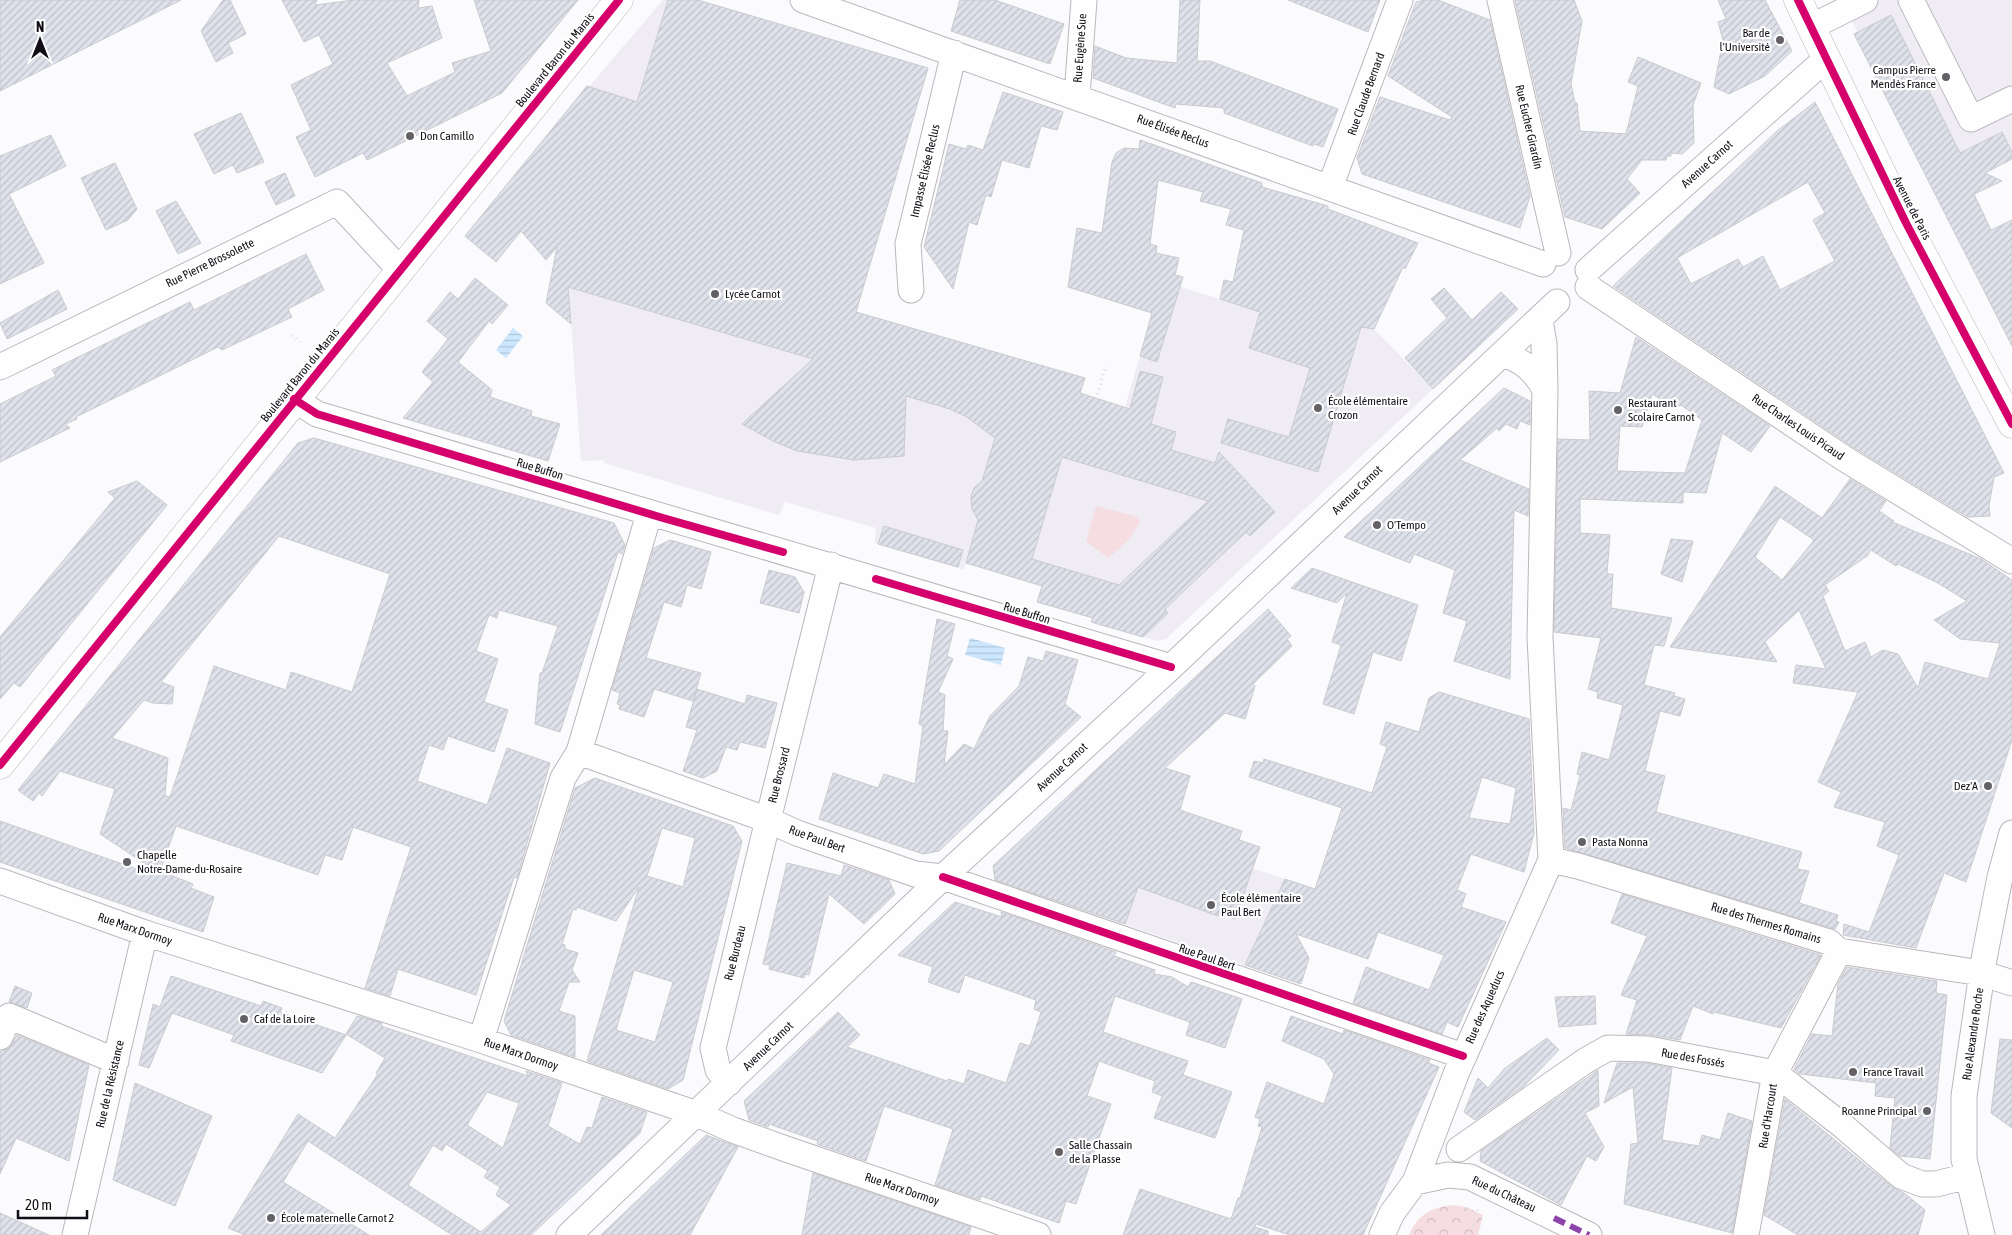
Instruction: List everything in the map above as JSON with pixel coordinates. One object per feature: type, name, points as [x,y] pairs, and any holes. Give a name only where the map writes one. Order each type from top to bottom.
[{"type":"main road","name":"Boulevard Baron du Marais","points":[[0,765],[175,550],[294,399],[619,0]]},
{"type":"main road","name":"Avenue de Paris","points":[[1798,0],[1906,223],[2012,424]]},
{"type":"street","name":"Rue Élisée Reclus","points":[[803,0],[1077,96],[1330,188],[1551,258]]},
{"type":"street","name":"Rue Eugène Sue","points":[[1077,96],[1084,0]]},
{"type":"street","name":"Rue Claude Bernard","points":[[1330,188],[1400,0]]},
{"type":"street","name":"Rue Eucher Girardin","points":[[1500,0],[1551,258]]},
{"type":"street","points":[[1812,27],[1866,0]]},
{"type":"street","points":[[1911,0],[1971,119],[2012,99]]},
{"type":"street","name":"Impasse Élisée Reclus","points":[[910,290],[908,244],[954,53]]},
{"type":"street","name":"Avenue Carnot","points":[[1588,278],[1826,58]]},
{"type":"street","name":"Rue Pierre Brossolette","points":[[0,367],[337,202],[401,270]]},
{"type":"street","points":[[1573,254],[1585,263],[1588,278],[1579,298],[1564,303],[1550,298],[1541,286],[1539,278],[1551,258],[1573,254]]},
{"type":"street","name":"Rue Charles Louis Picaud","points":[[1588,278],[1845,459],[2012,561]]},
{"type":"street","name":"Avenue Carnot","points":[[569,1235],[943,877],[1171,667],[1557,302]]},
{"type":"street","points":[[1540,320],[1544,344],[1545,390],[1540,637],[1551,860]]},
{"type":"street","points":[[1502,354],[1513,357],[1531,369],[1545,390]]},
{"type":"street","name":"Rue Buffon","points":[[294,399],[317,414],[649,514],[831,565],[1171,667]]},
{"type":"street","points":[[481,1040],[563,778],[579,752],[649,514]]},
{"type":"street","name":"Rue Brossard","points":[[579,752],[768,820],[831,565]]},
{"type":"street","name":"Rue Paul Bert","points":[[768,820],[797,833],[914,874],[943,877],[1464,1056]]},
{"type":"street","name":"Rue Burdeau","points":[[729,1083],[718,1070],[712,1048],[768,820]]},
{"type":"street","name":"Rue Alexandre Roche","points":[[1982,1235],[1964,1159],[1964,1096],[1981,974],[2000,877],[2012,833]]},
{"type":"street","name":"Rue des Thermes Romains","points":[[1551,860],[1587,868],[1829,942],[1839,951],[1981,974],[2012,983]]},
{"type":"street","name":"Rue des Aqueducs","points":[[1382,1235],[1392,1213],[1415,1182],[1444,1102],[1551,860]]},
{"type":"street","name":"Rue Marx Dormoy","points":[[0,881],[146,933],[481,1040],[697,1114],[732,1130],[1038,1235]]},
{"type":"street","name":"Rue de la Résistance","points":[[75,1235],[146,933]]},
{"type":"street","name":"Rue d'Harcourt","points":[[1746,1235],[1753,1207],[1775,1073],[1839,951]]},
{"type":"street","points":[[0,1037],[9,1016],[116,1061]]},
{"type":"street","name":"Rue des Fossés","points":[[1460,1149],[1585,1061],[1608,1048],[1648,1049],[1775,1073],[1844,1126],[1901,1176],[1922,1184],[1936,1184],[1968,1176]]},
{"type":"street","points":[[1444,1102],[1448,1123],[1470,1177]]},
{"type":"street","name":"Rue du Château","points":[[1415,1182],[1448,1175],[1470,1177],[1589,1235]]},
{"type":"path","points":[[292,335],[300,342]]},
{"type":"path","points":[[1096,399],[1106,365]]},
{"type":"path","points":[[281,1010],[287,1012]]},
{"type":"shaded area","name":"Lycée Carnot","points":[[663,0],[698,0],[928,68],[856,312],[1085,378],[1078,403],[1117,434],[1162,281],[1261,312],[1374,329],[1433,389],[1166,639],[1158,641],[1091,622],[1092,618],[1037,602],[1042,586],[966,563],[964,570],[875,543],[876,528],[785,502],[779,515],[604,463],[604,460],[581,461],[557,124]]},
{"type":"shaded area","name":"Campus Pierre Mendès France","points":[[1841,0],[2012,0],[2012,154],[1937,188]]},
{"type":"shaded area","points":[[1127,826],[1285,879],[1255,969],[1098,915]]},
{"type":"green space","points":[[1096,506],[1138,517],[1140,522],[1129,540],[1108,558],[1086,541]]},
{"type":"green space","points":[[1453,1205],[1466,1207],[1483,1215],[1478,1235],[1409,1235],[1416,1222],[1426,1213]]},
{"type":"water","points":[[513,328],[523,336],[506,358],[496,350]]},
{"type":"water","points":[[970,638],[1005,648],[1001,665],[965,655]]},
{"type":"building","points":[[0,0],[181,0],[0,91]]},
{"type":"building","points":[[223,0],[230,0],[246,34],[228,43],[233,53],[216,62],[201,31]]},
{"type":"building","points":[[282,0],[317,0],[315,5],[354,0],[419,0],[418,8],[432,6],[442,38],[387,63],[407,96],[455,72],[452,63],[491,51],[474,0],[578,0],[502,93],[367,160],[363,153],[315,177],[296,137],[311,130],[291,85],[333,64],[319,35],[304,42]]},
{"type":"building","name":"Lycée Carnot","points":[[668,0],[698,0],[928,68],[856,312],[1085,378],[1080,393],[1130,409],[1140,371],[1163,377],[1151,424],[1176,432],[1171,450],[1215,463],[1219,452],[1275,512],[1250,536],[1246,532],[1165,609],[1168,613],[1143,637],[1091,622],[1093,618],[1037,602],[1042,586],[966,563],[978,520],[972,509],[971,496],[974,488],[982,481],[995,438],[967,417],[950,409],[906,396],[904,456],[854,460],[797,451],[773,441],[742,424],[813,359],[568,287],[571,324],[546,303],[557,247],[546,260],[521,231],[496,262],[465,236],[587,86],[637,102]],"holes":[[[1062,457],[1208,501],[1119,585],[1032,559]]]},
{"type":"building","points":[[960,0],[995,0],[1064,24],[1050,64],[951,31]]},
{"type":"building","points":[[1180,0],[1200,0],[1197,61],[1210,61],[1338,109],[1323,147],[1314,144],[1313,146],[1224,113],[1224,108],[1176,104],[1175,108],[1093,78],[1095,46],[1126,58],[1177,63]]},
{"type":"building","points":[[1288,0],[1380,0],[1368,32]]},
{"type":"building","points":[[1438,0],[1490,20],[1530,196],[1520,228],[1362,174],[1357,158],[1380,97],[1450,120],[1452,117],[1388,76],[1416,2]]},
{"type":"building","points":[[1515,0],[1574,0],[1582,21],[1571,84],[1575,103],[1577,103],[1580,131],[1626,134],[1638,86],[1628,82],[1638,57],[1701,83],[1693,105],[1694,143],[1682,154],[1671,153],[1671,156],[1667,156],[1666,160],[1642,160],[1627,179],[1640,193],[1602,229],[1565,217]]},
{"type":"building","points":[[1718,0],[1765,0],[1792,51],[1765,76],[1729,94],[1714,87],[1723,40],[1718,22],[1726,19]]},
{"type":"building","points":[[1891,15],[1960,153],[2002,132],[2012,152],[2012,159],[1985,173],[2002,181],[1974,194],[1991,230],[2012,220],[2012,346],[1854,34]]},
{"type":"building","points":[[1003,92],[1063,112],[1057,130],[1041,126],[1029,168],[1002,160],[991,197],[986,195],[977,225],[969,222],[953,289],[924,247],[949,144],[966,149],[968,145],[983,150]]},
{"type":"building","points":[[1815,102],[2004,473],[1994,477],[1989,506],[1990,516],[1968,517],[1853,447],[1613,286],[1777,131]],"holes":[[[1808,182],[1825,213],[1813,220],[1835,261],[1780,290],[1763,256],[1743,267],[1738,259],[1691,284],[1677,258]]]},
{"type":"building","points":[[241,113],[264,162],[237,173],[233,165],[214,174],[194,134]]},
{"type":"building","points":[[51,135],[66,166],[9,194],[44,263],[0,284],[0,156]]},
{"type":"building","points":[[1140,140],[1262,183],[1262,187],[1328,206],[1328,209],[1418,243],[1405,269],[1403,267],[1374,329],[1361,327],[1318,472],[1221,443],[1228,419],[1289,437],[1310,368],[1249,348],[1260,312],[1220,299],[1224,280],[1233,282],[1244,230],[1226,225],[1231,209],[1200,201],[1203,192],[1158,180],[1150,244],[1157,246],[1156,253],[1179,258],[1175,275],[1183,277],[1157,362],[1140,356],[1152,313],[1068,287],[1077,228],[1102,233],[1112,162],[1116,153],[1124,148],[1139,149]]},
{"type":"building","points":[[115,163],[137,209],[128,220],[106,230],[81,178]]},
{"type":"building","points":[[285,173],[295,196],[276,205],[265,182]]},
{"type":"building","points":[[176,201],[201,243],[178,254],[156,211]]},
{"type":"building","points":[[306,254],[324,290],[288,309],[292,317],[222,350],[218,347],[76,417],[77,419],[65,424],[70,428],[0,462],[0,404],[56,376],[52,370],[190,302],[194,310]]},
{"type":"building","points":[[475,278],[508,305],[492,324],[489,321],[458,362],[492,390],[490,397],[532,411],[531,416],[560,424],[548,461],[403,418],[433,382],[422,372],[448,339],[427,321],[450,292],[458,299]]},
{"type":"building","points":[[1444,288],[1472,320],[1501,292],[1518,309],[1433,389],[1405,358],[1447,318],[1431,299]]},
{"type":"building","points":[[58,290],[67,309],[7,339],[0,323]]},
{"type":"building","points":[[1636,337],[1770,426],[1751,452],[1722,433],[1706,493],[1683,492],[1683,503],[1580,499],[1580,533],[1610,535],[1607,574],[1613,574],[1611,608],[1672,618],[1664,646],[1654,645],[1644,685],[1675,693],[1674,696],[1685,699],[1680,716],[1660,711],[1645,771],[1665,776],[1656,812],[1802,852],[1797,869],[1809,871],[1799,903],[1838,915],[1836,921],[1839,922],[1835,929],[1565,848],[1563,808],[1571,810],[1580,775],[1577,774],[1582,752],[1609,760],[1623,705],[1597,698],[1598,692],[1588,689],[1601,638],[1554,632],[1558,439],[1590,440],[1589,391],[1620,393]],"holes":[[[1652,394],[1673,407],[1681,405],[1702,420],[1685,473],[1617,471],[1620,426],[1642,427]]]},
{"type":"building","points":[[1504,388],[1530,401],[1530,425],[1520,421],[1517,429],[1506,424],[1499,431],[1497,428],[1460,460],[1529,489],[1528,516],[1514,510],[1510,679],[1454,661],[1467,621],[1443,613],[1455,570],[1414,554],[1410,563],[1344,537]]},
{"type":"building","points":[[314,438],[614,523],[625,545],[622,554],[618,552],[560,732],[535,724],[540,673],[542,673],[558,626],[499,610],[497,618],[489,615],[476,651],[498,659],[484,702],[508,710],[494,752],[448,736],[443,750],[429,745],[417,781],[487,805],[507,748],[550,763],[517,878],[514,877],[476,995],[398,969],[390,996],[365,988],[411,847],[353,827],[342,860],[325,855],[318,875],[176,826],[160,871],[193,884],[191,888],[214,897],[203,932],[0,862],[0,821],[151,874],[153,869],[100,834],[115,789],[60,771],[42,796],[39,793],[33,801],[18,790],[298,443]],"holes":[[[279,536],[390,574],[352,692],[291,672],[286,690],[214,666],[170,797],[165,796],[168,758],[112,738],[144,700],[153,703],[172,704],[174,687],[161,682]]]},
{"type":"building","points":[[1850,479],[1886,501],[1879,511],[1894,521],[1890,521],[1981,559],[2012,580],[2012,740],[1966,882],[1944,873],[1916,948],[1843,935],[1844,924],[1869,932],[1899,855],[1877,846],[1885,822],[1834,807],[1841,792],[1818,782],[1858,692],[1793,683],[1796,665],[1826,669],[1799,610],[1765,642],[1777,662],[1670,647],[1775,486],[1822,518]],"holes":[[[1780,517],[1814,540],[1782,580],[1755,557]],[[1871,550],[1896,566],[1898,564],[1936,582],[1967,601],[1934,620],[1960,639],[2000,643],[1988,679],[1925,662],[1918,688],[1898,654],[1883,650],[1871,657],[1865,642],[1845,651],[1823,596],[1829,591],[1825,585],[1867,556]]]},
{"type":"building","points":[[137,481],[167,505],[20,687],[14,683],[0,699],[0,637],[115,498],[108,492]]},
{"type":"building","points":[[884,526],[963,550],[958,567],[878,544]]},
{"type":"building","points":[[1671,539],[1693,541],[1682,582],[1661,574]]},
{"type":"building","points":[[670,540],[711,552],[701,589],[687,585],[681,607],[664,602],[646,658],[701,673],[693,701],[654,689],[644,717],[619,709],[620,705],[617,704],[620,693],[612,690],[654,548]]},
{"type":"building","points":[[1312,568],[1418,605],[1401,661],[1373,652],[1354,714],[1323,704],[1341,645],[1332,642],[1347,593],[1337,603],[1291,588]]},
{"type":"building","points":[[769,570],[795,577],[804,592],[799,613],[760,603]]},
{"type":"building","points":[[1268,609],[1291,636],[1287,639],[1292,646],[1253,684],[1255,686],[1245,719],[1225,713],[1165,768],[1190,776],[1180,810],[1242,831],[1239,840],[1260,847],[1235,919],[1219,913],[1218,916],[1138,887],[1125,924],[995,880],[993,866]]},
{"type":"building","points":[[937,619],[955,624],[947,656],[953,659],[938,692],[945,695],[943,731],[948,731],[944,765],[964,744],[974,749],[990,716],[1019,686],[1028,657],[1043,661],[1046,651],[1078,660],[1065,704],[1081,717],[939,851],[923,854],[819,819],[833,773],[878,788],[884,774],[915,784],[923,726],[919,724]]},
{"type":"building","points":[[697,689],[745,704],[747,695],[777,703],[765,748],[740,742],[737,750],[726,747],[717,771],[703,778],[683,771],[697,730],[686,727]]},
{"type":"building","points":[[1439,692],[1529,719],[1534,833],[1524,872],[1471,854],[1457,890],[1466,894],[1461,907],[1506,922],[1458,1027],[1447,1022],[1442,1034],[1353,1003],[1366,967],[1429,990],[1444,955],[1378,932],[1368,959],[1296,934],[1309,958],[1301,984],[1245,965],[1285,879],[1315,889],[1342,808],[1249,777],[1254,761],[1263,763],[1264,759],[1372,793],[1387,747],[1380,744],[1386,722],[1419,732],[1429,698]],"holes":[[[1482,777],[1516,788],[1510,824],[1469,818]]]},
{"type":"building","points":[[595,778],[733,826],[742,841],[683,1080],[668,1089],[587,1061],[639,887],[616,921],[577,907],[576,910],[573,909],[562,944],[565,945],[565,949],[578,953],[572,970],[580,982],[569,982],[559,1011],[575,1016],[575,1057],[511,1035],[504,1021],[575,788]],"holes":[[[662,828],[695,838],[683,887],[647,876]],[[634,970],[673,982],[655,1042],[616,1030]]]},
{"type":"building","points":[[787,863],[841,876],[844,865],[889,880],[895,894],[864,924],[829,894],[809,975],[805,974],[804,978],[769,969],[770,965],[763,964]]},
{"type":"building","points":[[1622,894],[1821,955],[1781,1028],[1714,1012],[1713,1014],[1693,1006],[1680,1040],[1651,1035],[1626,1034],[1637,1000],[1621,995],[1647,936],[1611,923]]},
{"type":"building","points":[[955,902],[1002,917],[1001,912],[1116,952],[1114,956],[1155,970],[1154,974],[1172,977],[1188,987],[1191,982],[1242,999],[1225,1048],[1186,1035],[1190,1022],[1115,996],[1103,1032],[1188,1061],[1183,1075],[1232,1092],[1215,1138],[1154,1118],[1162,1096],[1152,1092],[1155,1081],[1099,1061],[1087,1096],[1111,1104],[1076,1204],[1066,1201],[1059,1223],[981,1196],[980,1200],[935,1185],[953,1129],[884,1106],[866,1161],[817,1144],[818,1141],[769,1124],[768,1127],[749,1120],[744,1101],[838,1012],[860,1035],[847,1047],[947,1081],[948,1079],[964,1084],[968,1070],[1006,1083],[1020,1043],[1030,1046],[1041,1012],[1034,1009],[1036,1000],[965,975],[959,993],[928,982],[933,967],[898,955]]},
{"type":"building","points":[[1847,967],[1937,981],[1936,993],[1947,995],[1930,1159],[1900,1156],[1890,1148],[1895,1098],[1875,1096],[1876,1083],[1800,1074],[1794,1069],[1812,1034],[1832,1036],[1838,984]]},
{"type":"building","name":"Caf de la Loire","points":[[171,976],[261,1006],[263,1001],[282,1008],[280,1012],[346,1035],[322,1073],[231,1041],[234,1035],[172,1013],[149,1068],[139,1065],[153,1004],[160,1007]]},
{"type":"building","points":[[15,986],[32,993],[27,1008],[9,1002]]},
{"type":"building","points":[[1595,996],[1596,1024],[1559,1027],[1555,997]]},
{"type":"building","points":[[357,1016],[382,1023],[381,1026],[528,1076],[526,1071],[562,1083],[548,1126],[580,1144],[587,1127],[592,1128],[602,1097],[647,1112],[640,1133],[531,1235],[452,1235],[308,1141],[283,1182],[369,1235],[245,1235],[228,1228],[298,1114],[335,1138],[378,1074],[376,1073],[385,1058],[346,1034]],"holes":[[[487,1092],[519,1103],[503,1148],[467,1125]],[[446,1144],[488,1171],[484,1177],[500,1187],[496,1195],[511,1205],[481,1232],[408,1185],[433,1145],[442,1151]]]},
{"type":"building","points":[[1291,1016],[1343,1034],[1344,1030],[1430,1060],[1428,1063],[1439,1067],[1363,1235],[1290,1235],[1256,1224],[1255,1227],[1268,1231],[1268,1235],[1123,1235],[1140,1189],[1231,1219],[1238,1198],[1240,1198],[1262,1127],[1258,1126],[1260,1119],[1255,1117],[1267,1082],[1324,1104],[1334,1074],[1324,1059],[1282,1041]]},
{"type":"building","points":[[17,1035],[89,1065],[69,1161],[16,1138],[0,1174],[0,1052],[9,1048]]},
{"type":"building","points":[[1547,1038],[1559,1050],[1524,1086],[1475,1120],[1464,1112],[1478,1078],[1488,1088],[1504,1069]]},
{"type":"building","points":[[2000,1039],[2012,1040],[2012,1128],[1991,1113]]},
{"type":"building","points":[[1617,1063],[1646,1063],[1672,1068],[1662,1140],[1699,1146],[1702,1135],[1720,1140],[1728,1113],[1752,1121],[1732,1233],[1624,1204],[1631,1144],[1638,1143],[1633,1087],[1604,1103]]},
{"type":"building","points":[[1598,1070],[1599,1106],[1585,1113],[1604,1147],[1596,1161],[1587,1156],[1561,1205],[1480,1161],[1481,1151]]},
{"type":"building","points":[[135,1083],[212,1116],[175,1206],[113,1180]]},
{"type":"building","points":[[1785,1099],[1892,1187],[1904,1193],[1925,1210],[1918,1235],[1798,1235],[1764,1215]]},
{"type":"building","points":[[706,1135],[738,1147],[690,1235],[601,1235]]},
{"type":"building","points":[[813,1173],[971,1227],[969,1235],[802,1235]]},
{"type":"building","points":[[0,1213],[49,1235],[0,1235]]},
{"type":"marked path","points":[[1554,1218],[1589,1235]]},
{"type":"cycle path","points":[[0,765],[619,0]]},
{"type":"cycle path","points":[[1798,0],[1906,223],[2012,424]]},
{"type":"cycle path","points":[[294,399],[317,414],[783,552]]},
{"type":"cycle path","points":[[876,579],[1171,667]]},
{"type":"cycle path","points":[[943,877],[1463,1056]]},
{"type":"place","name":"Bar de l'Université","points":[[1780,40]]},
{"type":"place","name":"Campus Pierre Mendès France","points":[[1946,77]]},
{"type":"place","name":"Don Camillo","points":[[410,136]]},
{"type":"place","name":"Lycée Carnot","points":[[715,294]]},
{"type":"place","name":"École élémentaire Crozon","points":[[1318,408]]},
{"type":"place","name":"Restaurant Scolaire Carnot","points":[[1618,410]]},
{"type":"place","name":"O'Tempo","points":[[1377,525]]},
{"type":"place","name":"Dez'A","points":[[1988,786]]},
{"type":"place","name":"Pasta Nonna","points":[[1582,842]]},
{"type":"place","name":"Chapelle Notre-Dame-du-Rosaire","points":[[127,862]]},
{"type":"place","name":"École élémentaire Paul Bert","points":[[1211,905]]},
{"type":"place","name":"Caf de la Loire","points":[[244,1019]]},
{"type":"place","name":"France Travail","points":[[1853,1072]]},
{"type":"place","name":"Roanne Principal","points":[[1927,1111]]},
{"type":"place","name":"Salle Chassain de la Plasse","points":[[1059,1152]]},
{"type":"place","name":"École maternelle Carnot 2","points":[[271,1218]]}]
